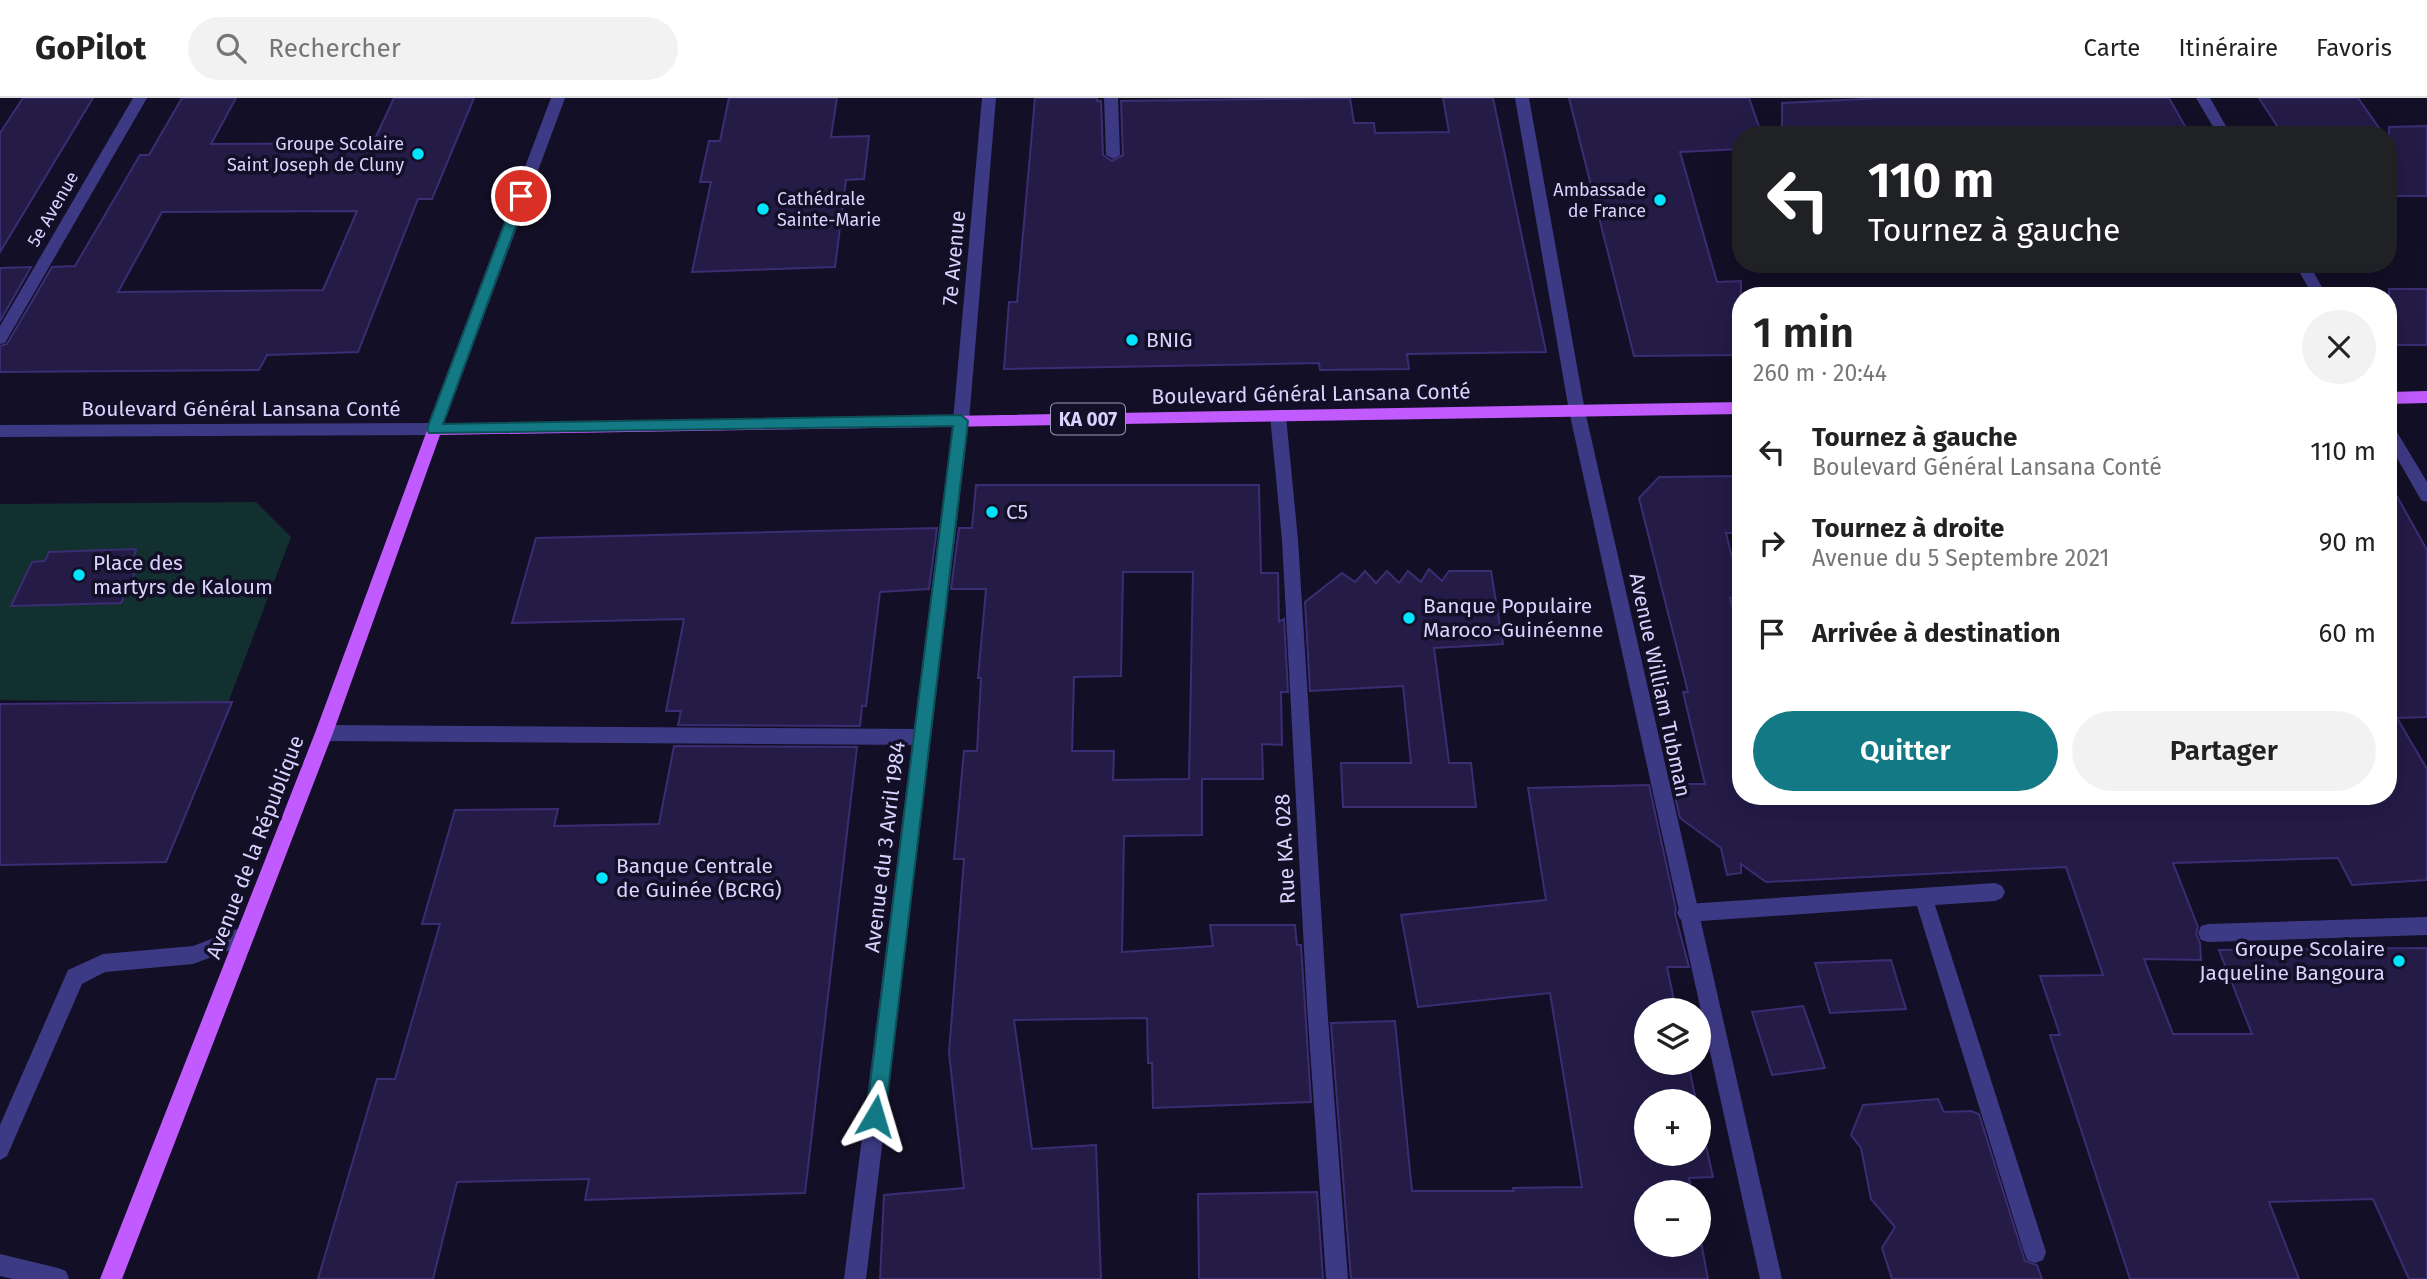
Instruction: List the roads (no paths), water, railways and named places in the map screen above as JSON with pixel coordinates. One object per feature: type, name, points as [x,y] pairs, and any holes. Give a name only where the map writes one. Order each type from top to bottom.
[{"type":"main road","points":[[2397,397],[2427,397]]},
{"type":"main road","name":"Boulevard Général Lansana Conté","points":[[434,429],[1732,408]]},
{"type":"main road","name":"Avenue de la République","points":[[111,1279],[324,733],[434,429]]},
{"type":"street","name":"5e Avenue","points":[[0,339],[140,98]]},
{"type":"street","points":[[434,429],[558,98]]},
{"type":"street","name":"7e Avenue","points":[[961,421],[989,98]]},
{"type":"street","points":[[1111,98],[1113,155]]},
{"type":"street","name":"Avenue William Tubman","points":[[1522,98],[1577,411],[1771,1279]]},
{"type":"street","points":[[2203,98],[2220,126]]},
{"type":"street","name":"Rue KA. 028","points":[[1278,416],[1290,540],[1316,991],[1337,1279]]},
{"type":"street","name":"Avenue du 3 Avril 1984","points":[[855,1279],[961,421]]},
{"type":"street","name":"Boulevard Général Lansana Conté","points":[[0,431],[434,429]]},
{"type":"street","points":[[2397,445],[2427,496]]},
{"type":"street","points":[[324,733],[922,737]]},
{"type":"street","points":[[1687,912],[1995,892]]},
{"type":"street","points":[[1923,896],[2035,1252]]},
{"type":"street","points":[[2208,933],[2427,926]]},
{"type":"street","points":[[0,1149],[75,977],[103,963],[193,955],[245,935]]},
{"type":"street","points":[[0,1265],[58,1279]]},
{"type":"place","name":"Groupe Scolaire Saint Joseph de Cluny","points":[[418,154]]},
{"type":"place","name":"Ambassade de France","points":[[1660,200]]},
{"type":"place","name":"Cathédrale Sainte-Marie","points":[[763,209]]},
{"type":"place","name":"BNIG","points":[[1132,340]]},
{"type":"place","name":"C5","points":[[992,512]]},
{"type":"place","name":"Place des martyrs de Kaloum","points":[[79,575]]},
{"type":"place","name":"Banque Populaire Maroco-Guinéenne","points":[[1409,618]]},
{"type":"place","name":"Banque Centrale de Guinée (BCRG)","points":[[602,878]]},
{"type":"place","name":"Groupe Scolaire Jaqueline Bangoura","points":[[2399,961]]}]
